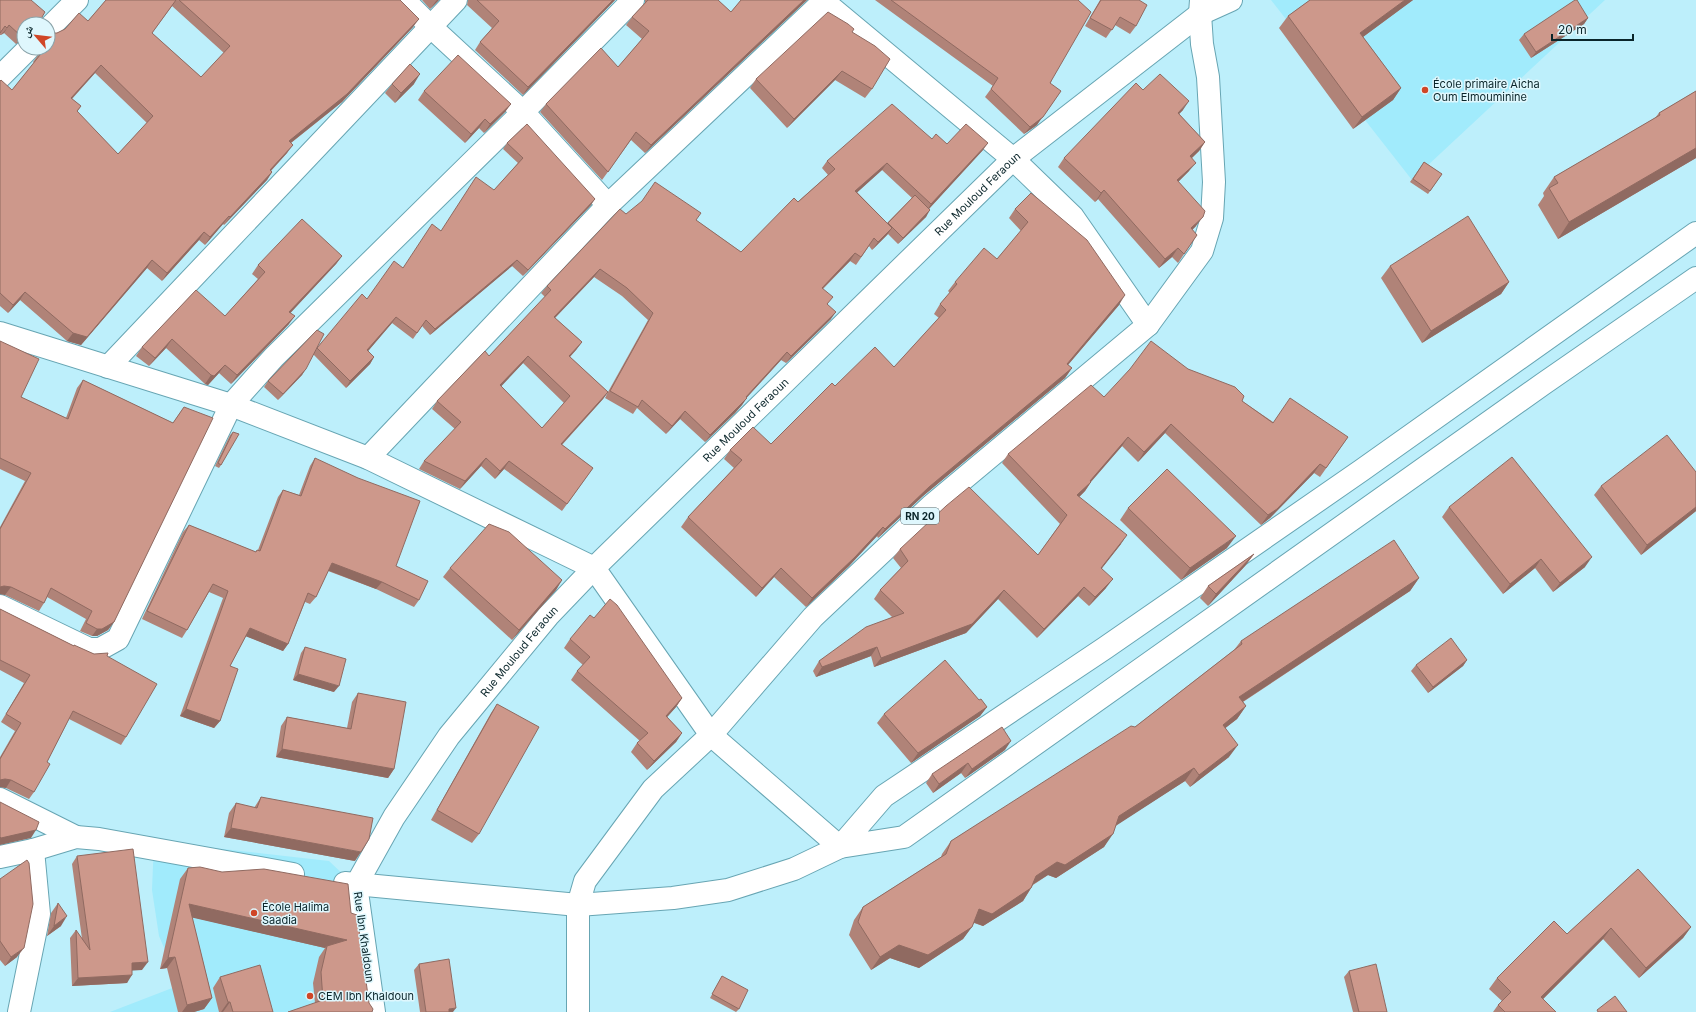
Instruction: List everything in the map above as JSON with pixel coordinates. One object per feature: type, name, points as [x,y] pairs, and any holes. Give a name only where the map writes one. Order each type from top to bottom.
[{"type":"street","points":[[56,21],[77,0]]},
{"type":"street","points":[[404,0],[430,27],[524,112],[608,205]]},
{"type":"street","points":[[108,367],[456,0]]},
{"type":"street","points":[[0,606],[89,649],[100,649],[118,639],[231,405],[274,357],[524,112],[632,0]]},
{"type":"street","points":[[368,458],[608,205],[824,0],[1013,160],[1073,217],[1148,325]]},
{"type":"street","name":"Rue Mouloud Feraoun","points":[[356,885],[394,818],[449,736],[548,616],[594,568],[1013,160],[1200,7],[1232,0]]},
{"type":"street","name":"RN 20","points":[[578,1012],[578,905],[585,881],[653,789],[710,735],[813,617],[925,511],[1148,325],[1202,251],[1212,218],[1214,182],[1208,85],[1202,44],[1200,7]]},
{"type":"street","points":[[0,77],[21,56]]},
{"type":"street","points":[[840,847],[884,796],[1118,639],[1362,470],[1696,233]]},
{"type":"street","points":[[0,800],[76,837],[99,839],[356,885],[578,905],[673,898],[728,890],[794,869],[840,847],[904,837],[1530,393],[1696,278]]},
{"type":"street","points":[[0,333],[231,405],[368,458],[594,568],[710,735],[840,847]]},
{"type":"street","points":[[0,857],[33,850],[76,837]]},
{"type":"street","points":[[19,1012],[39,914],[33,850]]},
{"type":"street","name":"Rue Ibn Khaldoun","points":[[356,885],[374,1012]]},
{"type":"shaded area","name":"École primaire Aicha Oum Elmouminine","points":[[1271,0],[1605,0],[1412,180]]},
{"type":"shaded area","name":"École Halima Saadia","points":[[154,841],[329,861],[348,879],[364,1012],[110,1012],[180,985],[159,936],[152,890]]},
{"type":"building","points":[[0,0],[31,0],[45,12],[43,16],[16,16],[16,31],[9,25],[7,28],[5,26],[0,33]]},
{"type":"building","points":[[106,0],[176,0],[152,33],[201,77],[230,46],[179,0],[400,0],[419,19],[347,94],[289,141],[293,145],[270,170],[272,172],[210,237],[204,232],[167,273],[152,260],[87,337],[73,333],[25,292],[13,305],[0,293],[0,81],[1,80],[12,90],[39,56],[56,56],[56,33],[65,29],[79,13],[88,21]],"holes":[[[101,65],[153,116],[118,154],[77,111],[81,106],[71,98]]]},
{"type":"building","points":[[477,0],[613,0],[528,87],[480,42],[499,21]]},
{"type":"building","points":[[648,0],[718,0],[731,12],[741,0],[804,0],[651,145],[636,132],[608,172],[546,104],[601,48],[618,67],[649,31],[632,17]]},
{"type":"building","points":[[891,0],[1078,0],[1091,12],[1050,83],[1061,91],[1043,117],[1030,127],[991,89],[998,78]]},
{"type":"building","points":[[1101,0],[1139,0],[1147,5],[1136,26],[1120,17],[1112,30],[1090,18]]},
{"type":"building","points":[[1310,0],[1405,0],[1360,33],[1401,88],[1362,117],[1288,16]]},
{"type":"building","points":[[1577,0],[1588,18],[1536,52],[1524,34]]},
{"type":"building","points":[[828,12],[848,24],[854,29],[852,32],[875,46],[890,59],[872,89],[842,71],[794,119],[756,79]]},
{"type":"building","points":[[458,55],[511,104],[490,124],[485,119],[471,134],[424,91]]},
{"type":"building","points":[[410,64],[420,74],[401,93],[392,84]]},
{"type":"building","points":[[1160,74],[1189,101],[1178,113],[1205,142],[1190,156],[1196,163],[1177,180],[1205,211],[1203,217],[1191,228],[1197,235],[1184,254],[1178,248],[1165,259],[1104,190],[1101,193],[1064,158],[1136,83],[1143,90]]},
{"type":"building","points":[[1696,91],[1696,148],[1569,222],[1549,188],[1558,183],[1554,177],[1660,115],[1659,113]]},
{"type":"building","points":[[892,104],[932,139],[936,134],[947,144],[966,124],[988,143],[931,204],[887,163],[855,191],[892,228],[878,242],[874,238],[861,257],[855,253],[822,288],[833,297],[827,304],[836,312],[791,356],[787,352],[746,397],[747,398],[710,435],[685,411],[672,426],[642,400],[638,407],[610,391],[653,313],[627,288],[600,269],[554,317],[582,342],[569,356],[608,392],[561,444],[593,468],[567,504],[509,461],[500,471],[486,458],[465,481],[424,461],[461,422],[437,401],[485,351],[489,356],[551,290],[547,286],[620,209],[626,214],[642,201],[655,182],[701,213],[696,220],[741,252],[794,198],[798,202],[835,169],[827,161]],"holes":[[[528,356],[570,396],[542,428],[500,385]]]},
{"type":"building","points":[[527,124],[595,199],[528,270],[517,260],[435,329],[426,320],[417,333],[396,317],[367,350],[374,357],[350,381],[317,348],[362,294],[367,299],[394,261],[403,268],[432,224],[441,231],[476,177],[494,190],[523,158],[507,143]]},
{"type":"building","points":[[1424,162],[1442,174],[1430,191],[1413,179]]},
{"type":"building","points":[[1031,193],[1087,240],[1125,295],[1067,364],[1072,368],[929,487],[885,529],[883,527],[855,557],[812,598],[781,568],[762,588],[688,517],[742,460],[730,450],[753,427],[771,444],[832,383],[835,386],[875,347],[894,367],[946,310],[940,304],[957,284],[955,282],[984,248],[997,259],[1028,222],[1015,209]]},
{"type":"building","points":[[915,195],[930,210],[903,238],[888,223]]},
{"type":"building","points":[[1468,216],[1509,282],[1431,331],[1390,266]]},
{"type":"building","points":[[302,219],[342,256],[289,312],[295,316],[237,375],[225,365],[214,376],[211,375],[172,339],[155,358],[142,347],[196,290],[225,316],[265,272],[258,265]]},
{"type":"building","points":[[317,330],[324,334],[306,369],[283,394],[268,381]]},
{"type":"building","points":[[0,341],[39,359],[21,397],[68,419],[83,380],[173,423],[184,407],[213,418],[114,622],[102,629],[97,629],[86,623],[92,611],[51,588],[44,603],[11,587],[0,587],[0,529],[31,473],[0,458]]},
{"type":"building","points":[[1151,341],[1188,369],[1235,387],[1244,396],[1242,401],[1273,423],[1290,398],[1348,437],[1326,468],[1320,464],[1277,509],[1268,515],[1171,424],[1144,452],[1128,437],[1090,481],[1091,482],[1077,495],[1127,535],[1101,568],[1113,579],[1095,597],[1084,587],[1044,629],[1004,590],[972,624],[881,658],[877,647],[822,667],[819,661],[866,627],[904,613],[880,590],[908,561],[900,549],[946,506],[969,487],[1038,555],[1067,515],[1008,454],[1091,385],[1104,397],[1130,369]]},
{"type":"building","points":[[233,432],[239,434],[221,465],[218,463]]},
{"type":"building","points":[[1667,435],[1696,472],[1696,507],[1647,545],[1601,486]]},
{"type":"building","points":[[1512,457],[1592,557],[1560,583],[1541,559],[1510,584],[1449,507]]},
{"type":"building","points":[[315,458],[358,478],[420,501],[396,566],[428,581],[419,600],[382,582],[332,563],[316,597],[308,593],[288,644],[250,628],[230,666],[238,669],[220,721],[186,709],[228,591],[213,584],[187,630],[147,611],[189,525],[256,552],[257,550],[260,551],[283,490],[301,496]]},
{"type":"building","points":[[1167,469],[1236,536],[1190,568],[1128,508]]},
{"type":"building","points":[[489,524],[509,532],[562,580],[519,630],[450,568]]},
{"type":"building","points":[[1394,540],[1419,578],[1239,697],[1246,706],[1223,725],[1238,745],[1199,775],[1194,768],[1119,816],[1113,834],[1065,865],[1057,862],[1036,876],[1031,888],[992,914],[979,909],[972,927],[928,955],[899,945],[880,957],[858,922],[863,907],[946,854],[951,841],[1131,726],[1135,727],[1242,644],[1241,641]]},
{"type":"building","points":[[1254,554],[1216,594],[1208,586]]},
{"type":"building","points":[[610,599],[617,605],[682,698],[666,716],[682,733],[654,761],[637,743],[648,733],[577,671],[590,657],[570,639],[590,615],[594,618]]},
{"type":"building","points":[[0,609],[74,646],[94,654],[108,653],[107,656],[157,684],[126,737],[73,711],[47,762],[50,764],[34,792],[11,780],[0,780],[0,759],[21,723],[6,714],[30,675],[0,660]]},
{"type":"building","points":[[1451,638],[1467,660],[1433,687],[1416,665]]},
{"type":"building","points":[[305,647],[346,659],[339,686],[298,674]]},
{"type":"building","points":[[945,660],[979,700],[981,699],[987,707],[918,753],[884,714]]},
{"type":"building","points":[[358,693],[406,702],[394,769],[282,749],[287,717],[351,729]]},
{"type":"building","points":[[497,704],[539,727],[479,834],[437,810]]},
{"type":"building","points":[[1002,727],[1011,741],[972,769],[968,763],[939,784],[932,774]]},
{"type":"building","points":[[261,797],[373,818],[369,839],[361,852],[231,828],[236,803],[257,808]]},
{"type":"building","points":[[0,802],[39,822],[36,830],[1,838]]},
{"type":"building","points":[[133,849],[148,962],[132,963],[132,975],[78,978],[76,930],[90,950],[77,856]]},
{"type":"building","points":[[27,860],[29,863],[33,904],[24,948],[11,957],[0,941],[0,879]]},
{"type":"building","points":[[200,867],[222,872],[264,869],[348,884],[351,913],[357,915],[369,1003],[373,1009],[372,1012],[288,1012],[323,1000],[321,972],[327,946],[347,940],[189,904],[212,998],[187,1005],[175,957],[168,958],[188,868]]},
{"type":"building","points":[[1638,869],[1691,927],[1646,968],[1611,928],[1541,997],[1556,1012],[1505,1012],[1498,1005],[1511,992],[1497,978],[1554,921],[1567,934]]},
{"type":"building","points":[[58,903],[67,916],[54,926]]},
{"type":"building","points":[[449,959],[456,1008],[449,1009],[449,1012],[426,1012],[419,964]]},
{"type":"building","points":[[1376,964],[1387,1012],[1359,1012],[1349,971]]},
{"type":"building","points":[[260,965],[273,1012],[233,1012],[230,1002],[228,1002],[220,977]]},
{"type":"building","points":[[722,976],[748,990],[739,1009],[712,994]]},
{"type":"building","points":[[1615,996],[1627,1012],[1598,1012],[1597,1010]]},
{"type":"place","name":"École primaire Aicha Oum Elmouminine","points":[[1425,90]]},
{"type":"place","name":"École Halima Saadia","points":[[254,913]]},
{"type":"place","name":"CEM Ibn Khaldoun","points":[[310,996]]}]
